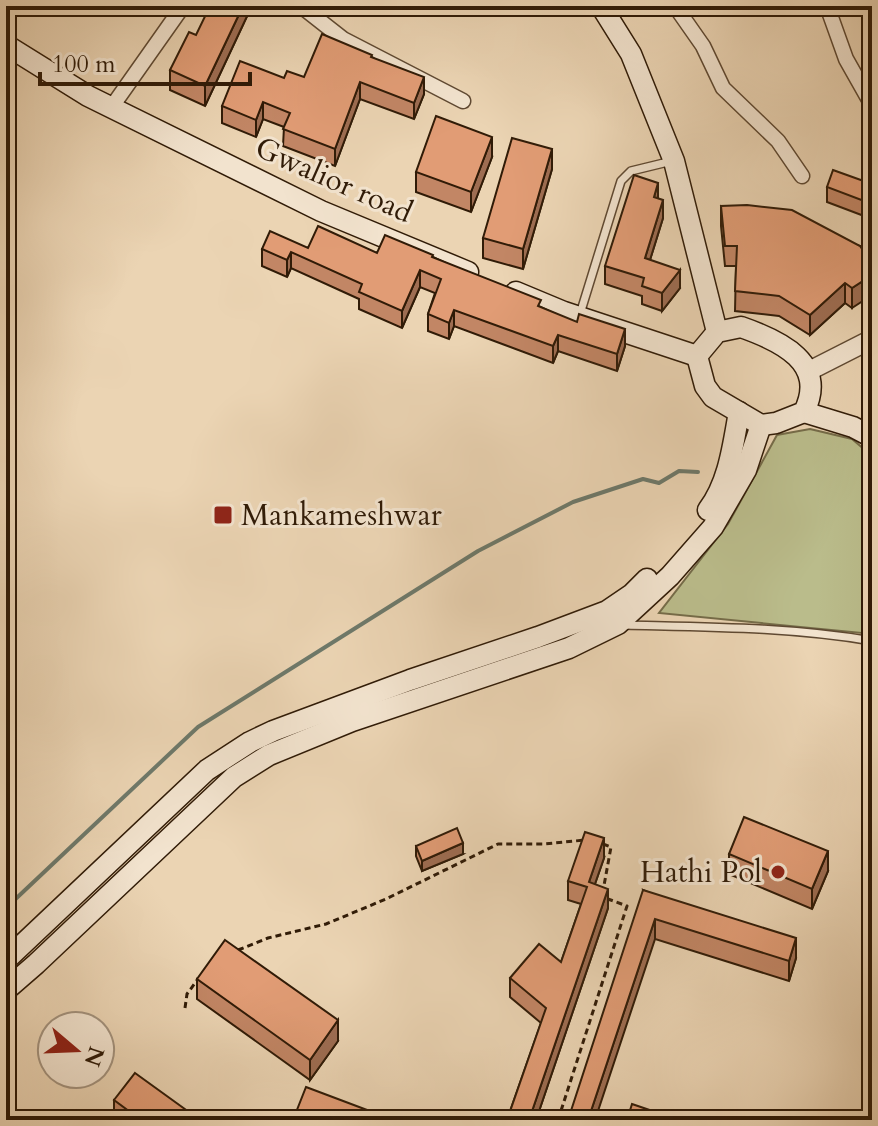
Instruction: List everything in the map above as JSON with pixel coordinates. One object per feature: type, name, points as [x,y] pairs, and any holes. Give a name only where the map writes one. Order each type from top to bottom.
[{"type":"main road","points":[[601,6],[631,54],[674,161],[717,332]]},
{"type":"main road","name":"Gwalior road","points":[[6,45],[88,96],[321,211],[579,316],[697,356]]},
{"type":"main road","points":[[804,412],[811,397],[809,371],[793,352],[765,335],[741,327],[717,332],[697,356],[705,386],[713,397],[761,425],[776,423],[804,412],[853,427],[872,437]]},
{"type":"main road","points":[[6,990],[234,777],[244,757],[273,731],[607,611],[632,594],[691,533],[712,505],[729,462],[739,412]]},
{"type":"main road","points":[[36,964],[14,954],[207,770],[244,757],[269,755],[352,721],[569,648],[618,624],[670,576],[713,527],[746,470],[761,425]]},
{"type":"street","points":[[111,108],[183,6]]},
{"type":"street","points":[[301,6],[343,39],[463,101]]},
{"type":"street","points":[[675,6],[703,46],[723,88],[778,141],[802,176]]},
{"type":"street","points":[[827,6],[846,59],[872,105]]},
{"type":"street","points":[[809,371],[872,339]]},
{"type":"lane","points":[[579,316],[621,181],[631,171],[674,161]]},
{"type":"lane","points":[[618,624],[721,626],[872,641]]},
{"type":"path","points":[[227,954],[268,938],[326,924],[386,899],[498,844],[590,840]]},
{"type":"path","points":[[558,1120],[627,906],[602,897],[611,847],[600,843]]},
{"type":"path","points":[[185,1008],[187,994],[205,971]]},
{"type":"green space","points":[[810,429],[852,439],[872,456],[872,634],[659,613],[728,524],[777,435]]},
{"type":"building","points":[[210,6],[243,6],[205,86],[170,70],[189,32],[196,35]]},
{"type":"building","points":[[322,34],[424,77],[414,103],[360,82],[335,149],[283,129],[290,113],[263,102],[256,120],[222,106],[240,61],[284,78],[287,71],[304,77]]},
{"type":"building","points":[[436,116],[492,137],[471,192],[416,172]]},
{"type":"building","points":[[512,138],[552,149],[523,249],[483,238]]},
{"type":"building","points":[[833,170],[872,184],[872,204],[827,187]]},
{"type":"building","points":[[634,175],[658,183],[654,197],[663,200],[645,258],[680,270],[662,293],[642,286],[644,278],[605,266]]},
{"type":"building","points":[[747,205],[792,210],[860,246],[872,263],[872,275],[852,288],[845,283],[810,315],[779,296],[735,291],[737,246],[725,246],[721,206]]},
{"type":"building","points":[[318,226],[377,253],[385,235],[541,300],[538,306],[577,322],[579,314],[625,329],[617,354],[558,335],[553,346],[454,310],[449,323],[428,314],[441,279],[420,270],[402,311],[359,292],[362,284],[291,252],[287,260],[262,249],[270,231],[308,248]]},
{"type":"building","points":[[744,817],[828,851],[812,889],[729,854]]},
{"type":"building","points":[[457,828],[463,843],[422,861],[416,846]]},
{"type":"building","points":[[585,832],[604,838],[589,882],[608,889],[529,1120],[507,1120],[546,1008],[510,978],[539,944],[561,962],[587,887],[568,881]]},
{"type":"building","points":[[643,890],[796,938],[789,961],[655,919],[588,1120],[568,1120]]},
{"type":"building","points":[[225,940],[338,1020],[310,1060],[197,979]]},
{"type":"building","points":[[135,1073],[200,1120],[141,1120],[114,1100]]},
{"type":"building","points":[[306,1087],[391,1119],[293,1120]]},
{"type":"building","points":[[632,1104],[679,1120],[627,1120]]},
{"type":"waterway","points":[[6,908],[198,727],[478,551],[573,502],[643,479],[659,483],[679,471],[698,472]]},
{"type":"place","name":"Mankameshwar","points":[[223,515]]},
{"type":"place","name":"Hathi Pol","points":[[778,872]]}]
